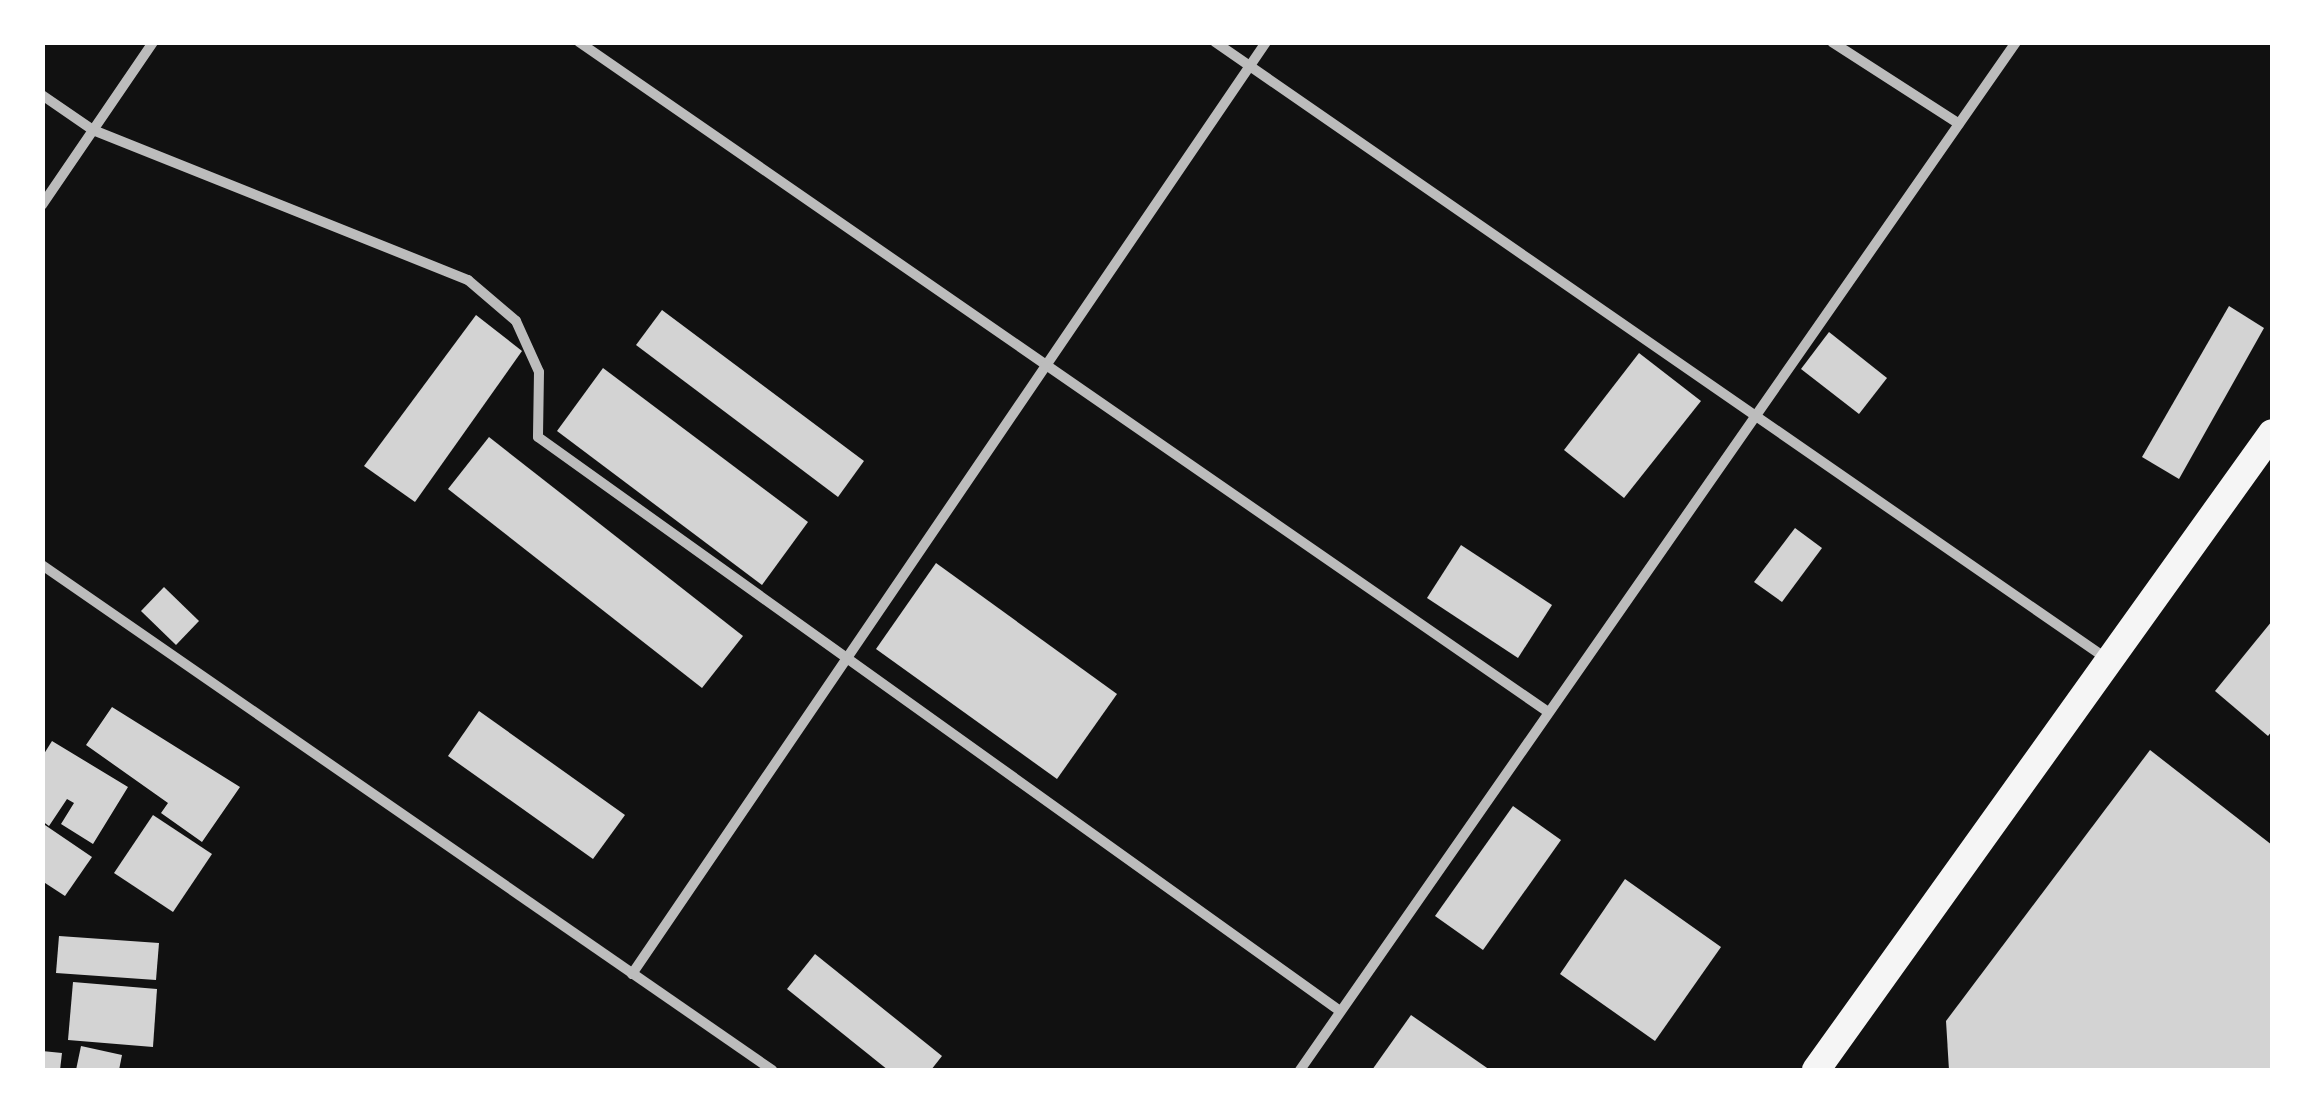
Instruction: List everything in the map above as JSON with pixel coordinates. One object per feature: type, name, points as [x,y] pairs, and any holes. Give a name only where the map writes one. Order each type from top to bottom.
[{"type":"highway","points":[[1816,1070],[2272,434]]},
{"type":"street","points":[[42,206],[153,42]]},
{"type":"street","points":[[580,42],[1548,712]]},
{"type":"street","points":[[1215,42],[2108,660]]},
{"type":"street","points":[[632,974],[1266,42]]},
{"type":"street","points":[[1832,42],[1958,124]]},
{"type":"street","points":[[1300,1070],[2016,42]]},
{"type":"street","points":[[42,95],[93,130],[468,280],[516,322],[539,372],[538,437],[844,660],[1340,1011]]},
{"type":"street","points":[[42,565],[772,1070]]},
{"type":"building","points":[[2229,306],[2264,328],[2179,479],[2142,457]]},
{"type":"building","points":[[662,310],[864,461],[838,497],[636,345]]},
{"type":"building","points":[[476,315],[522,351],[415,502],[364,466]]},
{"type":"building","points":[[1829,332],[1887,378],[1859,414],[1801,369]]},
{"type":"building","points":[[1639,353],[1701,401],[1624,498],[1564,450]]},
{"type":"building","points":[[603,368],[808,522],[762,585],[557,431]]},
{"type":"building","points":[[489,437],[743,636],[702,688],[448,489]]},
{"type":"building","points":[[1795,528],[1822,548],[1782,602],[1754,582]]},
{"type":"building","points":[[1461,545],[1552,605],[1518,658],[1427,598]]},
{"type":"building","points":[[936,563],[1117,694],[1057,779],[876,649]]},
{"type":"building","points":[[164,587],[199,621],[176,645],[141,611]]},
{"type":"building","points":[[2272,621],[2272,731],[2268,736],[2215,691]]},
{"type":"building","points":[[112,707],[240,787],[202,842],[161,813],[168,803],[86,745]]},
{"type":"building","points":[[479,711],[625,815],[593,859],[448,756]]},
{"type":"building","points":[[52,741],[128,787],[93,844],[61,824],[74,803],[67,799],[49,826],[42,821],[42,757]]},
{"type":"building","points":[[2150,750],[2272,845],[2272,1070],[1949,1070],[1946,1021]]},
{"type":"building","points":[[1513,806],[1561,840],[1483,950],[1435,916]]},
{"type":"building","points":[[153,815],[212,854],[173,912],[114,873]]},
{"type":"building","points":[[42,823],[92,857],[65,896],[42,881]]},
{"type":"building","points":[[1625,879],[1721,947],[1655,1041],[1560,974]]},
{"type":"building","points":[[59,936],[159,943],[156,980],[56,973]]},
{"type":"building","points":[[815,954],[942,1056],[931,1070],[888,1070],[787,989]]},
{"type":"building","points":[[73,982],[157,989],[153,1047],[68,1040]]},
{"type":"building","points":[[1411,1015],[1490,1070],[1372,1070]]},
{"type":"building","points":[[81,1046],[122,1055],[119,1070],[76,1070]]},
{"type":"building","points":[[42,1051],[62,1053],[60,1070],[42,1070]]}]
